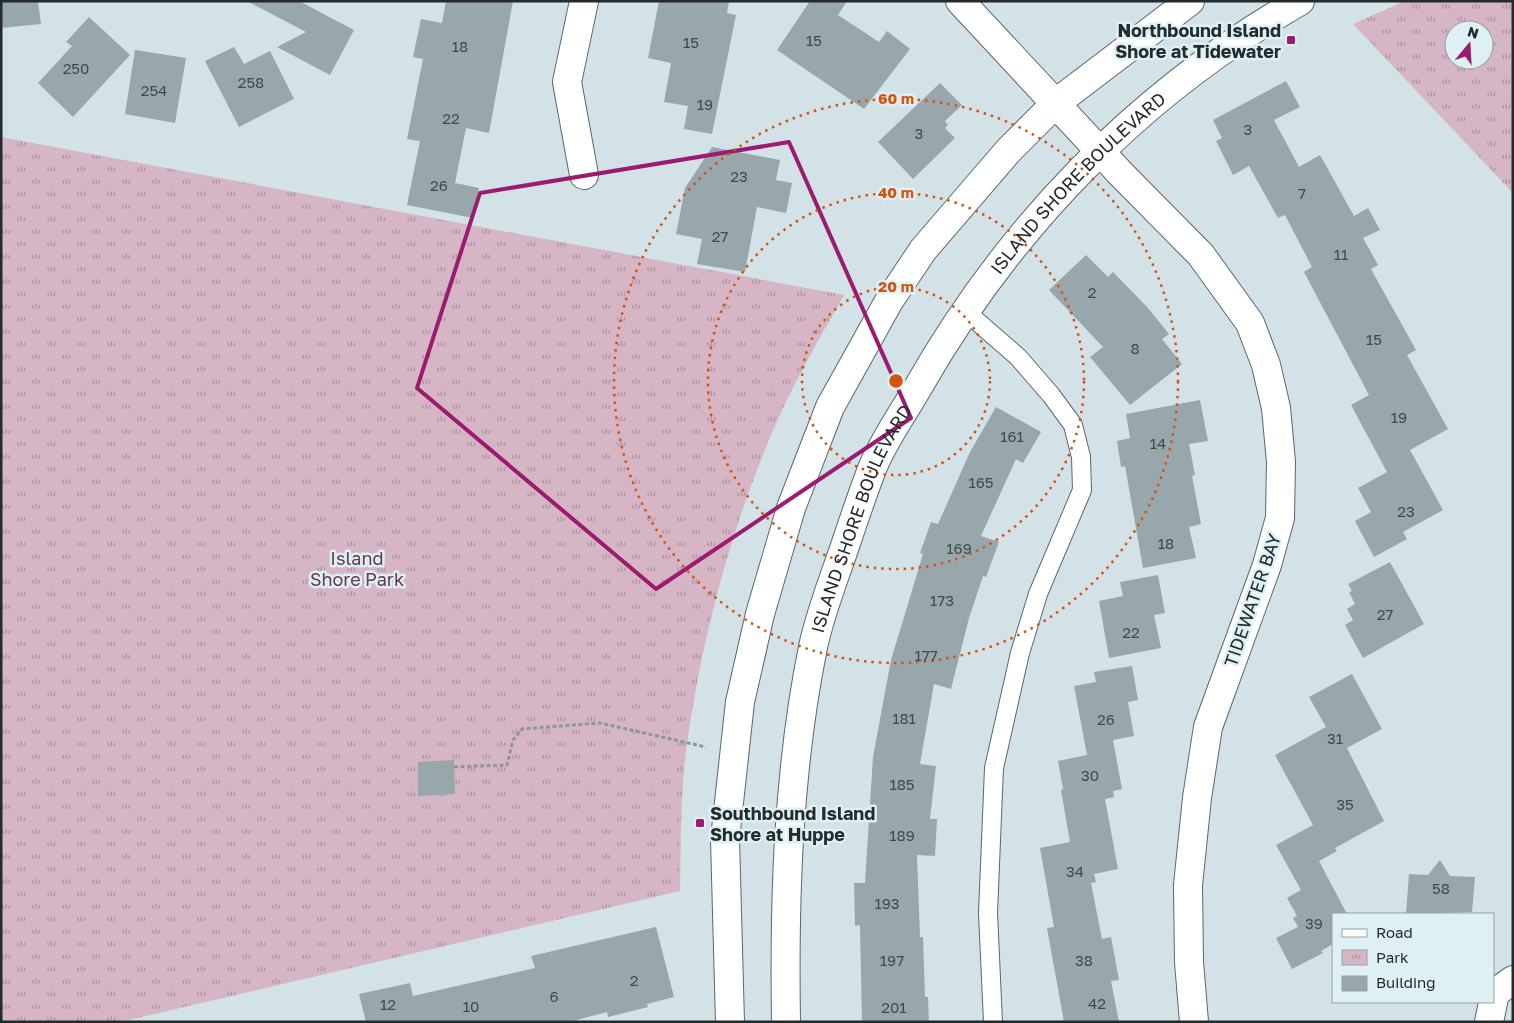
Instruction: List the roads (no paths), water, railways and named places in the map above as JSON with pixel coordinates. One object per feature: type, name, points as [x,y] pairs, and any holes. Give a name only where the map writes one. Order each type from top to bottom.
[{"type":"street","points":[[584,1],[567,82],[584,175]]},
{"type":"street","name":"TIDEWATER BAY","points":[[960,1],[1099,150],[1201,255],[1250,323],[1266,365],[1277,417],[1281,462],[1280,518],[1268,565],[1208,728],[1197,798],[1188,885],[1189,962],[1194,1022]]},
{"type":"street","points":[[730,1022],[725,838],[740,702],[760,614],[791,508],[830,407],[890,301],[923,250],[1009,150],[1056,103],[1190,1]]},
{"type":"street","name":"ISLAND SHORE BOULEVARD","points":[[786,1022],[786,863],[800,728],[813,645],[827,597],[873,466],[964,310],[1060,189],[1099,150],[1167,91],[1234,43],[1300,1]]},
{"type":"street","points":[[1494,998],[1495,993],[1513,980]]},
{"type":"street","points":[[1489,1022],[1493,1003]]},
{"type":"lane","points":[[964,310],[1018,357],[1051,395],[1073,425],[1081,457],[1082,490],[1038,594],[1020,653],[994,768],[988,913],[993,1022]]},
{"type":"place","name":"Northbound Island Shore at Tidewater","points":[[1291,40]]},
{"type":"place","name":"Southbound Island Shore at Huppe","points":[[700,823]]},
{"type":"park label","name":"Island Shore Park","points":[[357,568]]}]
